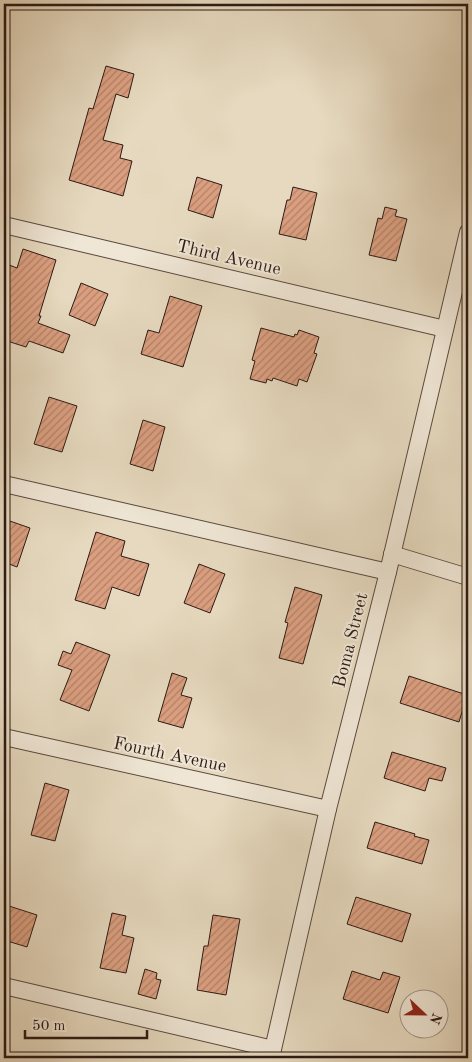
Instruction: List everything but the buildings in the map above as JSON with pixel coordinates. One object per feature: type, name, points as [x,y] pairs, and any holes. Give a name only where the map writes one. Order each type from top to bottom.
[{"type":"street","name":"Third Avenue","points":[[4,225],[445,329]]},
{"type":"street","name":"Boma Street","points":[[272,1054],[328,809],[388,572],[468,232]]},
{"type":"street","points":[[4,484],[388,572]]},
{"type":"street","points":[[392,554],[468,577]]},
{"type":"street","name":"Fourth Avenue","points":[[4,738],[328,809]]},
{"type":"street","points":[[4,986],[272,1054]]}]
